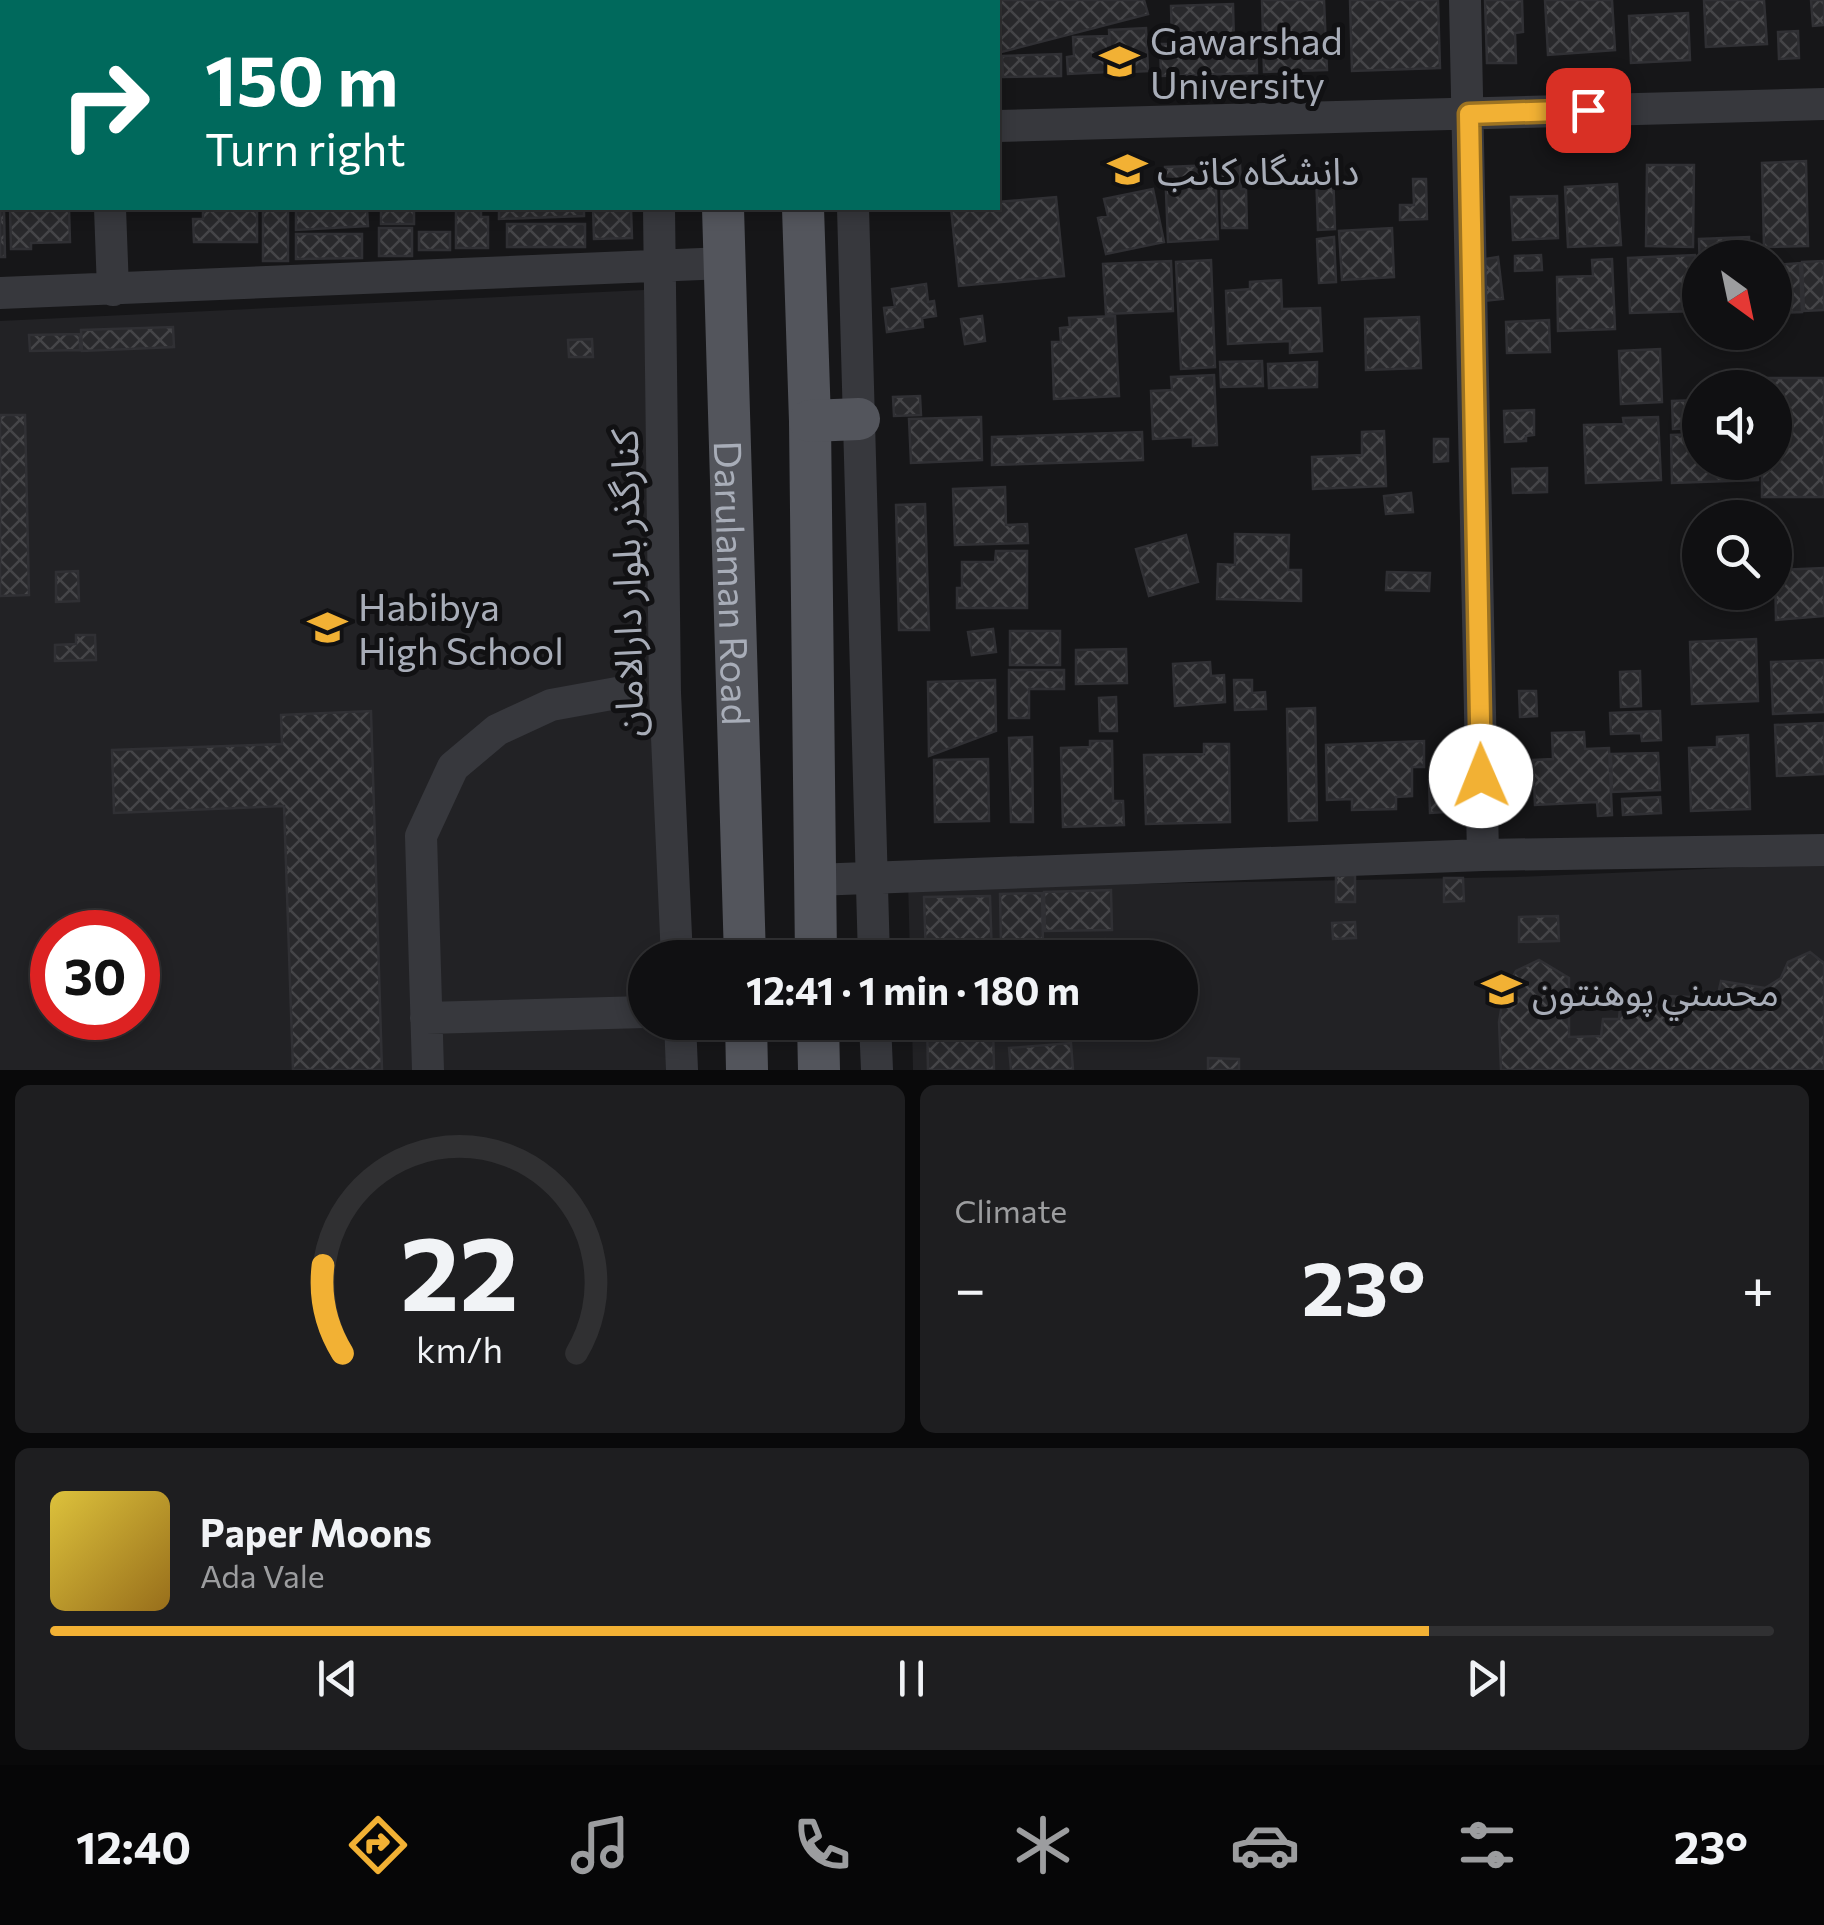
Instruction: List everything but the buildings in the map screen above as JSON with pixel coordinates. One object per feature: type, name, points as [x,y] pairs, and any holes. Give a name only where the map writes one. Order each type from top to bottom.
[{"type":"main road","name":"Darulaman Road","points":[[723,210],[743,940]]},
{"type":"main road","name":"Darulaman Road","points":[[803,210],[810,422],[816,940]]},
{"type":"main road","points":[[810,422],[859,419]]},
{"type":"main road","points":[[746,1040],[747,1070]]},
{"type":"main road","points":[[818,1040],[819,1070]]},
{"type":"street","points":[[1465,0],[1483,856]]},
{"type":"street","points":[[1000,126],[1824,104]]},
{"type":"street","points":[[110,210],[113,290]]},
{"type":"street","name":"کنارگذر بلوار دارالامان","points":[[658,210],[665,693],[676,940]]},
{"type":"street","points":[[853,210],[874,940]]},
{"type":"street","points":[[0,293],[724,263]]},
{"type":"street","points":[[428,1070],[421,836],[453,767],[498,730],[551,706],[616,692]]},
{"type":"street","points":[[814,880],[1483,856],[1824,850]]},
{"type":"street","points":[[426,1018],[628,1012]]},
{"type":"street","points":[[681,1040],[682,1070]]},
{"type":"street","points":[[876,1040],[876,1070]]},
{"type":"shaded area","name":"Habibya High School","points":[[644,290],[665,940],[628,940],[628,1040],[668,1040],[669,1070],[0,1070],[0,321]]},
{"type":"shaded area","name":"محسني پوهنتون","points":[[1824,864],[1824,1070],[913,1070],[912,1040],[1198,1040],[1198,940],[910,940],[908,880],[1019,886],[1516,877]]},
{"type":"place","name":"Gawarshad University","points":[[1120,61]]},
{"type":"place","name":"دانشگاه کاتب","points":[[1127,169]]},
{"type":"place","name":"Habibya High School","points":[[328,627]]},
{"type":"place","name":"محسني پوهنتون","points":[[1502,990]]},
{"type":"route","points":[[1481,776],[1469,114],[1588,110]]}]
